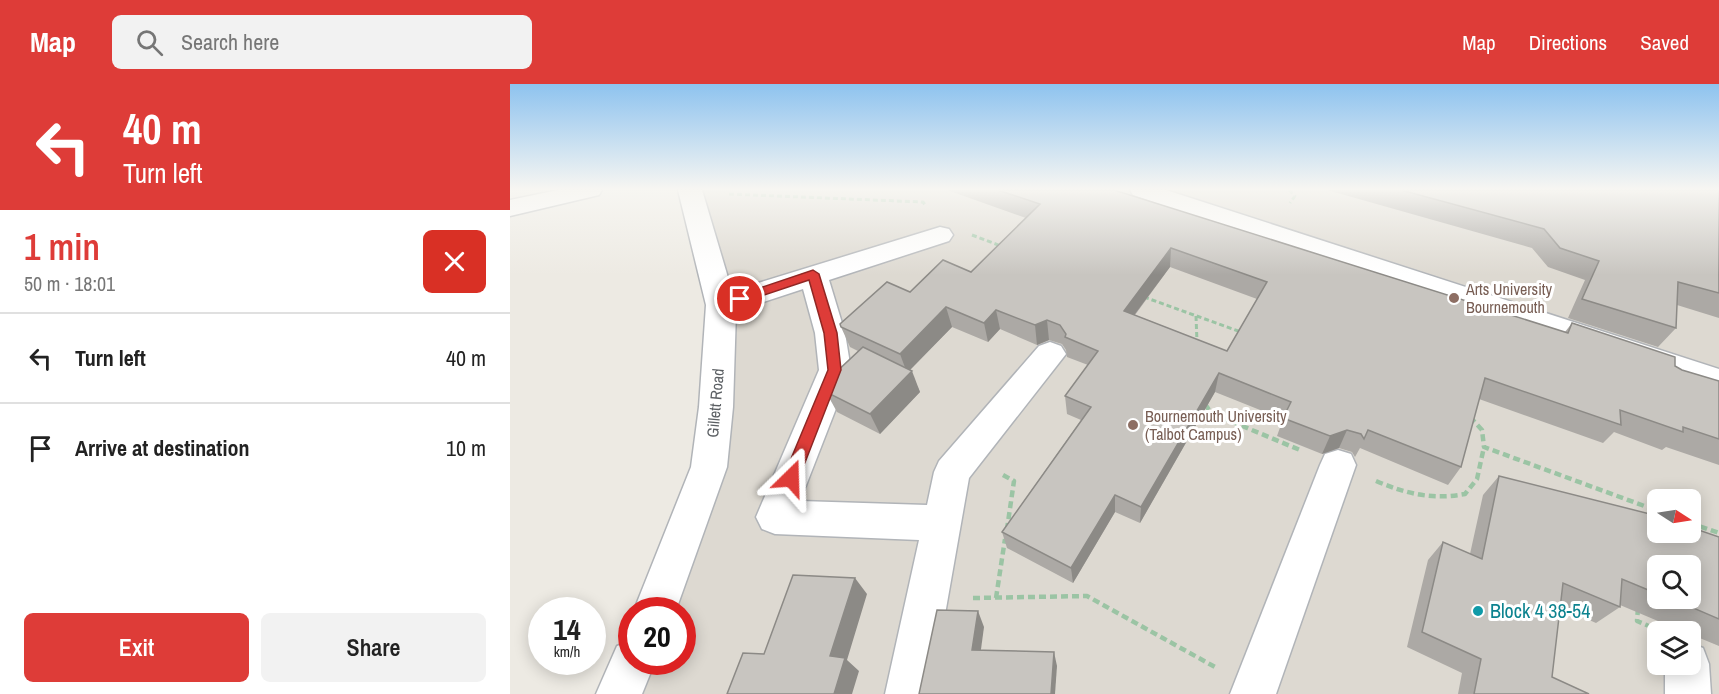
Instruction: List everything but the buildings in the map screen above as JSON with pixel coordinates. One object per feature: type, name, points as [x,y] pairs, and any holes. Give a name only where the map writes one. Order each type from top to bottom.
[{"type":"street","name":"Gillett Road","points":[[660,597],[709,467],[716,407],[722,305],[698,218]]},
{"type":"street","points":[[1228,218],[1719,382]]},
{"type":"street","points":[[722,305],[813,274],[952,234]]},
{"type":"street","points":[[813,274],[830,333],[835,370],[775,517],[941,523]]},
{"type":"street","points":[[908,694],[952,472],[1050,354]]},
{"type":"street","points":[[1254,691],[1338,465]]},
{"type":"street","points":[[619,694],[627,675]]},
{"type":"street","points":[[1687,675],[1688,694]]},
{"type":"path","points":[[952,234],[1006,247]]},
{"type":"path","points":[[1141,296],[1249,335]]},
{"type":"path","points":[[1469,416],[1480,425],[1485,436],[1484,447],[1647,507]]},
{"type":"path","points":[[966,455],[1014,481],[996,598]]},
{"type":"path","points":[[1642,518],[1643,506]]},
{"type":"path","points":[[1701,527],[1719,533]]},
{"type":"path","points":[[926,599],[1087,596],[1254,691]]},
{"type":"path","points":[[1638,598],[1637,621],[1647,625]]},
{"type":"shaded area","name":"Bournemouth University (Talbot Campus)","points":[[698,218],[1719,218],[1719,694],[619,694],[627,675],[696,675],[696,597],[660,597],[709,467],[707,249]]},
{"type":"place","name":"Arts University Bournemouth","points":[[1454,298]]},
{"type":"place","name":"Bournemouth University (Talbot Campus)","points":[[1133,425]]},
{"type":"place","name":"Block 4 38-54","points":[[1478,611]]},
{"type":"route","points":[[740,299],[813,274],[830,333],[835,370],[791,478]]}]
